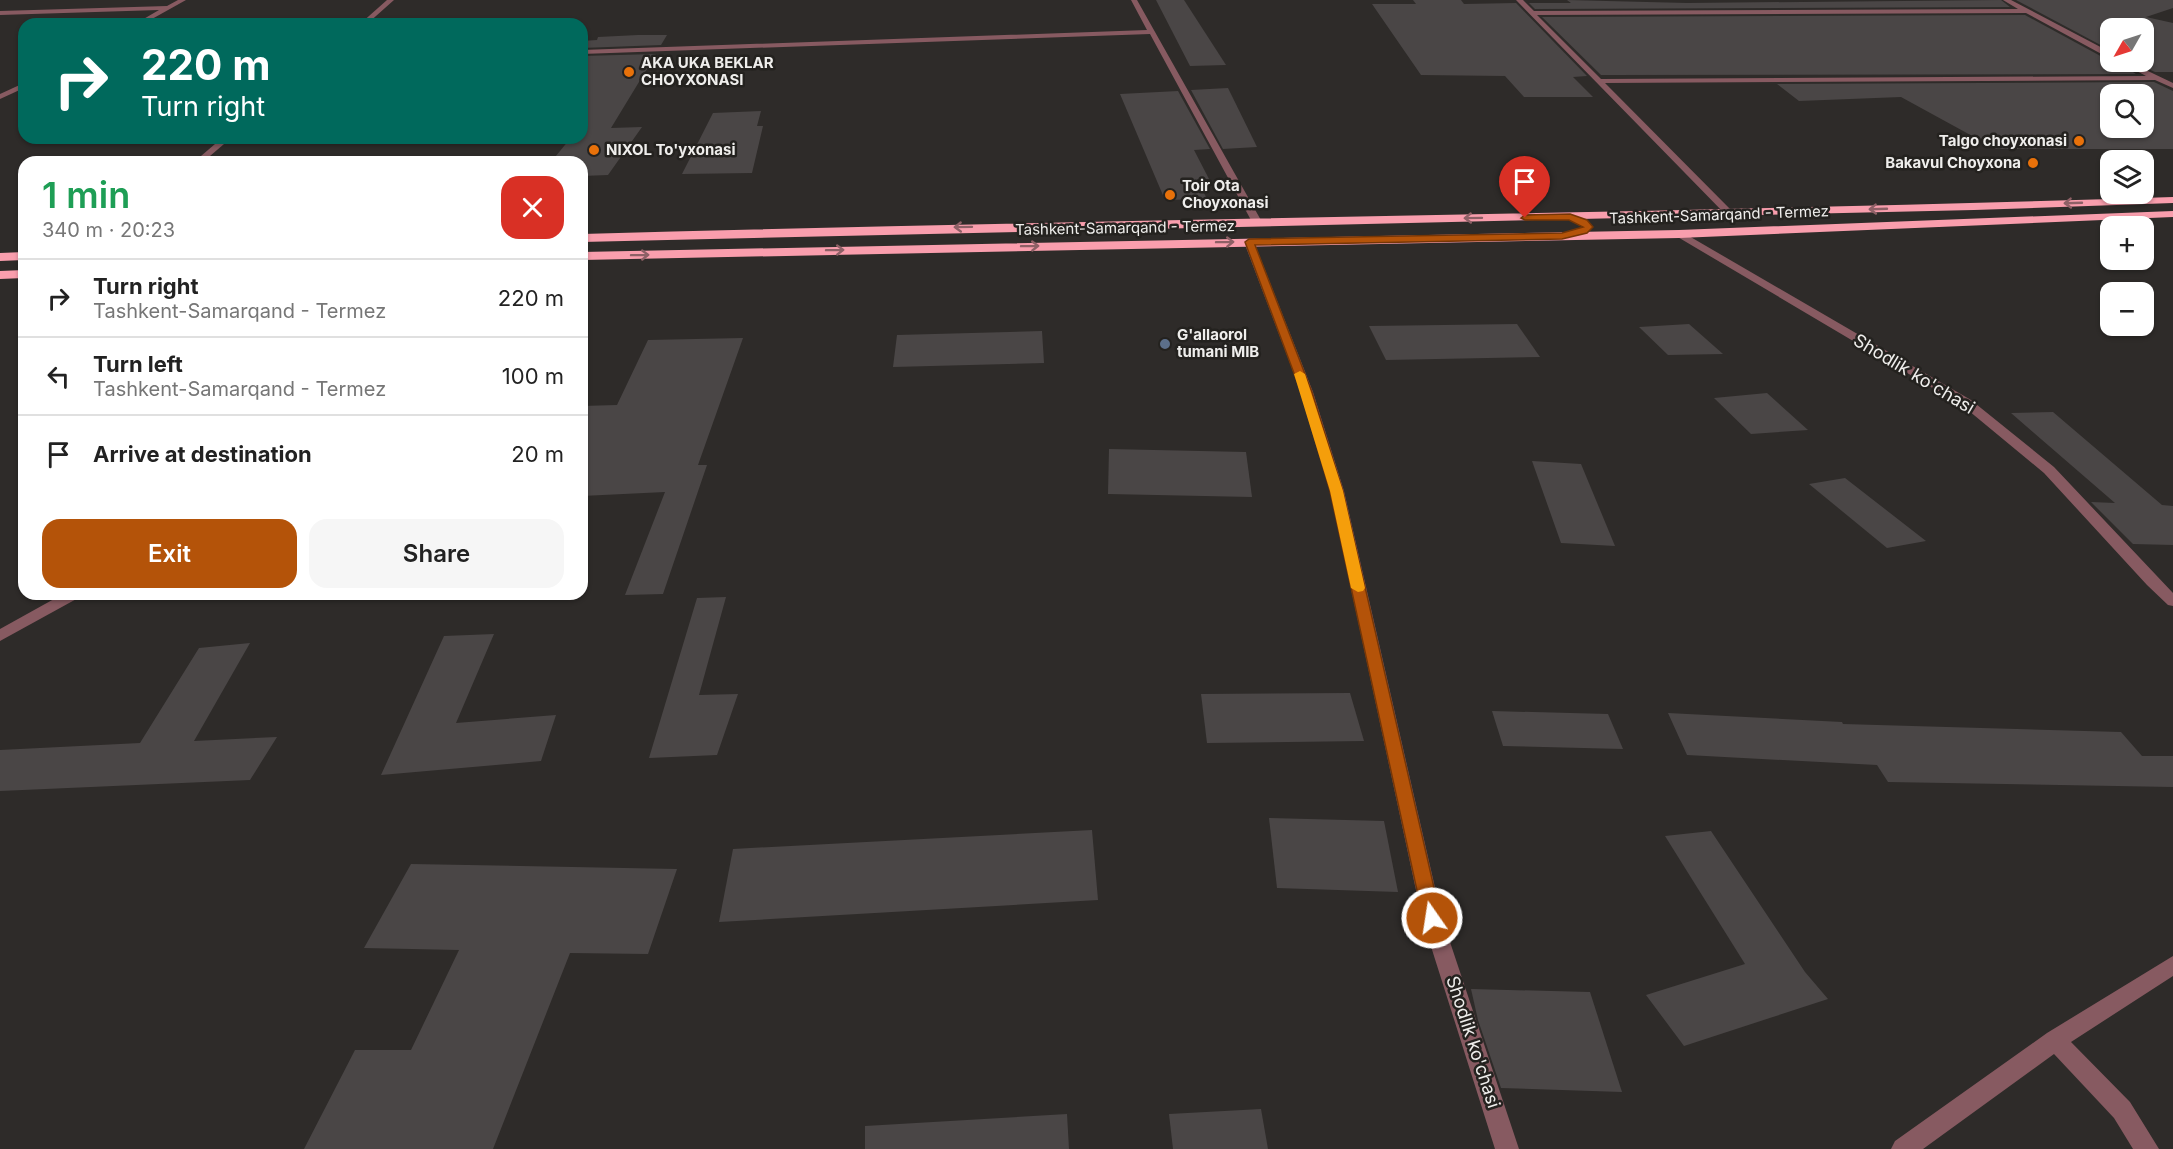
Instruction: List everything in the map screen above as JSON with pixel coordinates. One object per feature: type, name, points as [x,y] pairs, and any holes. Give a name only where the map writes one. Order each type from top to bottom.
[{"type":"highway","name":"Tashkent-Samarqand - Termez","points":[[588,238],[878,229],[1730,214],[2173,200]]},
{"type":"highway","name":"Tashkent-Samarqand - Termez","points":[[588,256],[1679,234],[2173,214]]},
{"type":"highway","points":[[1562,236],[1584,231],[1588,227],[1584,222],[1570,217]]},
{"type":"highway","points":[[0,257],[18,256]]},
{"type":"highway","points":[[0,275],[18,274]]},
{"type":"street","points":[[149,18],[183,0]]},
{"type":"street","points":[[370,18],[391,0],[396,0]]},
{"type":"street","points":[[1134,0],[1257,222]]},
{"type":"street","points":[[1519,0],[1730,214]]},
{"type":"street","points":[[2006,0],[2100,49]]},
{"type":"street","points":[[0,13],[168,8]]},
{"type":"street","points":[[1531,13],[2026,10]]},
{"type":"street","points":[[588,52],[1153,32]]},
{"type":"street","points":[[2145,72],[2173,86]]},
{"type":"street","points":[[1600,81],[2157,78]]},
{"type":"street","points":[[0,97],[18,88]]},
{"type":"street","points":[[205,156],[220,144]]},
{"type":"street","name":"Shodlik ko'chasi","points":[[1679,234],[1966,403],[2049,470],[2152,582],[2173,601]]},
{"type":"street","name":"Shodlik ko'chasi","points":[[1249,242],[1306,392],[1336,491],[1432,918],[1507,1149]]},
{"type":"street","points":[[0,636],[64,600]]},
{"type":"street","points":[[1903,1149],[2055,1040],[2173,965]]},
{"type":"street","points":[[2055,1040],[2122,1110],[2147,1149]]},
{"type":"building","points":[[1156,0],[1184,0],[1226,65],[1190,66]]},
{"type":"building","points":[[1413,0],[1461,0],[1464,4],[1516,3],[1587,76],[1573,77],[1593,97],[1524,97],[1505,76],[1421,75],[1372,4],[1416,4]]},
{"type":"building","points":[[1567,0],[1687,3],[2001,0],[2010,7],[1535,9],[1529,3],[1571,3]]},
{"type":"building","points":[[2016,0],[2173,0],[2173,8],[2146,17],[2150,18],[2100,18],[2100,45]]},
{"type":"building","points":[[2025,15],[2100,56],[2100,72],[2133,72],[2136,74],[1601,75],[1542,17]]},
{"type":"building","points":[[2154,19],[2173,23],[2173,72],[2155,72]]},
{"type":"building","points":[[667,35],[661,45],[588,48],[588,41],[597,40],[598,37]]},
{"type":"building","points":[[656,54],[611,128],[642,127],[608,175],[588,176],[588,156],[556,156],[566,144],[588,144],[588,56]]},
{"type":"building","points":[[2154,82],[2173,91],[2173,149],[1996,149],[1901,97],[1799,101],[1777,84]]},
{"type":"building","points":[[1228,88],[1257,147],[1223,149],[1191,90]]},
{"type":"building","points":[[1178,91],[1210,149],[1194,150],[1209,179],[1197,179],[1207,199],[1165,200],[1120,94]]},
{"type":"building","points":[[761,111],[757,126],[763,126],[752,173],[682,174],[713,113]]},
{"type":"building","points":[[1517,324],[1540,357],[1386,360],[1369,326]]},
{"type":"building","points":[[1689,324],[1723,354],[1668,355],[1639,327]]},
{"type":"building","points":[[1042,331],[1044,363],[893,367],[897,335]]},
{"type":"building","points":[[743,338],[698,465],[707,465],[663,594],[625,595],[665,492],[588,496],[588,406],[617,405],[648,340]]},
{"type":"building","points":[[1767,393],[1808,430],[1751,434],[1714,398]]},
{"type":"building","points":[[2053,412],[2162,505],[2173,506],[2173,545],[2133,544],[2091,502],[2115,503],[2011,413]]},
{"type":"building","points":[[1109,449],[1246,452],[1252,497],[1108,494]]},
{"type":"building","points":[[1532,461],[1581,464],[1615,546],[1561,543]]},
{"type":"building","points":[[1845,478],[1926,541],[1887,548],[1809,484]]},
{"type":"building","points":[[726,597],[699,695],[738,694],[717,755],[649,758],[697,598]]},
{"type":"building","points":[[494,634],[456,723],[556,715],[541,761],[381,775],[444,636]]},
{"type":"building","points":[[250,643],[194,741],[277,737],[250,780],[0,791],[0,750],[140,743],[199,648]]},
{"type":"building","points":[[1350,693],[1364,741],[1207,743],[1201,694]]},
{"type":"building","points":[[1492,711],[1608,714],[1623,749],[1503,746]]},
{"type":"building","points":[[1668,713],[1842,722],[1843,724],[2121,732],[2142,756],[2173,756],[2173,787],[1888,782],[1877,765],[1687,755]]},
{"type":"building","points":[[1269,818],[1384,821],[1398,892],[1277,888]]},
{"type":"building","points":[[1092,830],[1098,900],[719,922],[733,849]]},
{"type":"building","points":[[1711,831],[1805,972],[1828,999],[1684,1046],[1646,995],[1745,964],[1665,836]]},
{"type":"building","points":[[411,864],[677,869],[648,954],[570,953],[493,1149],[304,1149],[355,1050],[411,1050],[459,950],[364,948]]},
{"type":"building","points":[[1471,989],[1590,992],[1622,1092],[1501,1088],[1478,1020]]},
{"type":"building","points":[[1261,1109],[1268,1149],[1173,1149],[1169,1114]]},
{"type":"building","points":[[1067,1114],[1069,1149],[865,1149],[865,1126]]},
{"type":"slow traffic","points":[[1300,374],[1336,491],[1358,588]]},
{"type":"place","name":"AKA UKA BEKLAR CHOYXONASI","points":[[629,72]]},
{"type":"place","name":"Talgo choyxonasi","points":[[2079,141]]},
{"type":"place","name":"NIXOL To'yxonasi","points":[[594,150]]},
{"type":"place","name":"Bakavul Choyxona","points":[[2033,163]]},
{"type":"place","name":"Toir Ota Choyxonasi","points":[[1170,195]]},
{"type":"place","name":"G'allaorol tumani MIB","points":[[1165,344]]},
{"type":"route","points":[[1432,918],[1336,491],[1306,392],[1249,242],[1562,236],[1584,231],[1588,227],[1584,222],[1570,217],[1525,218]]}]
